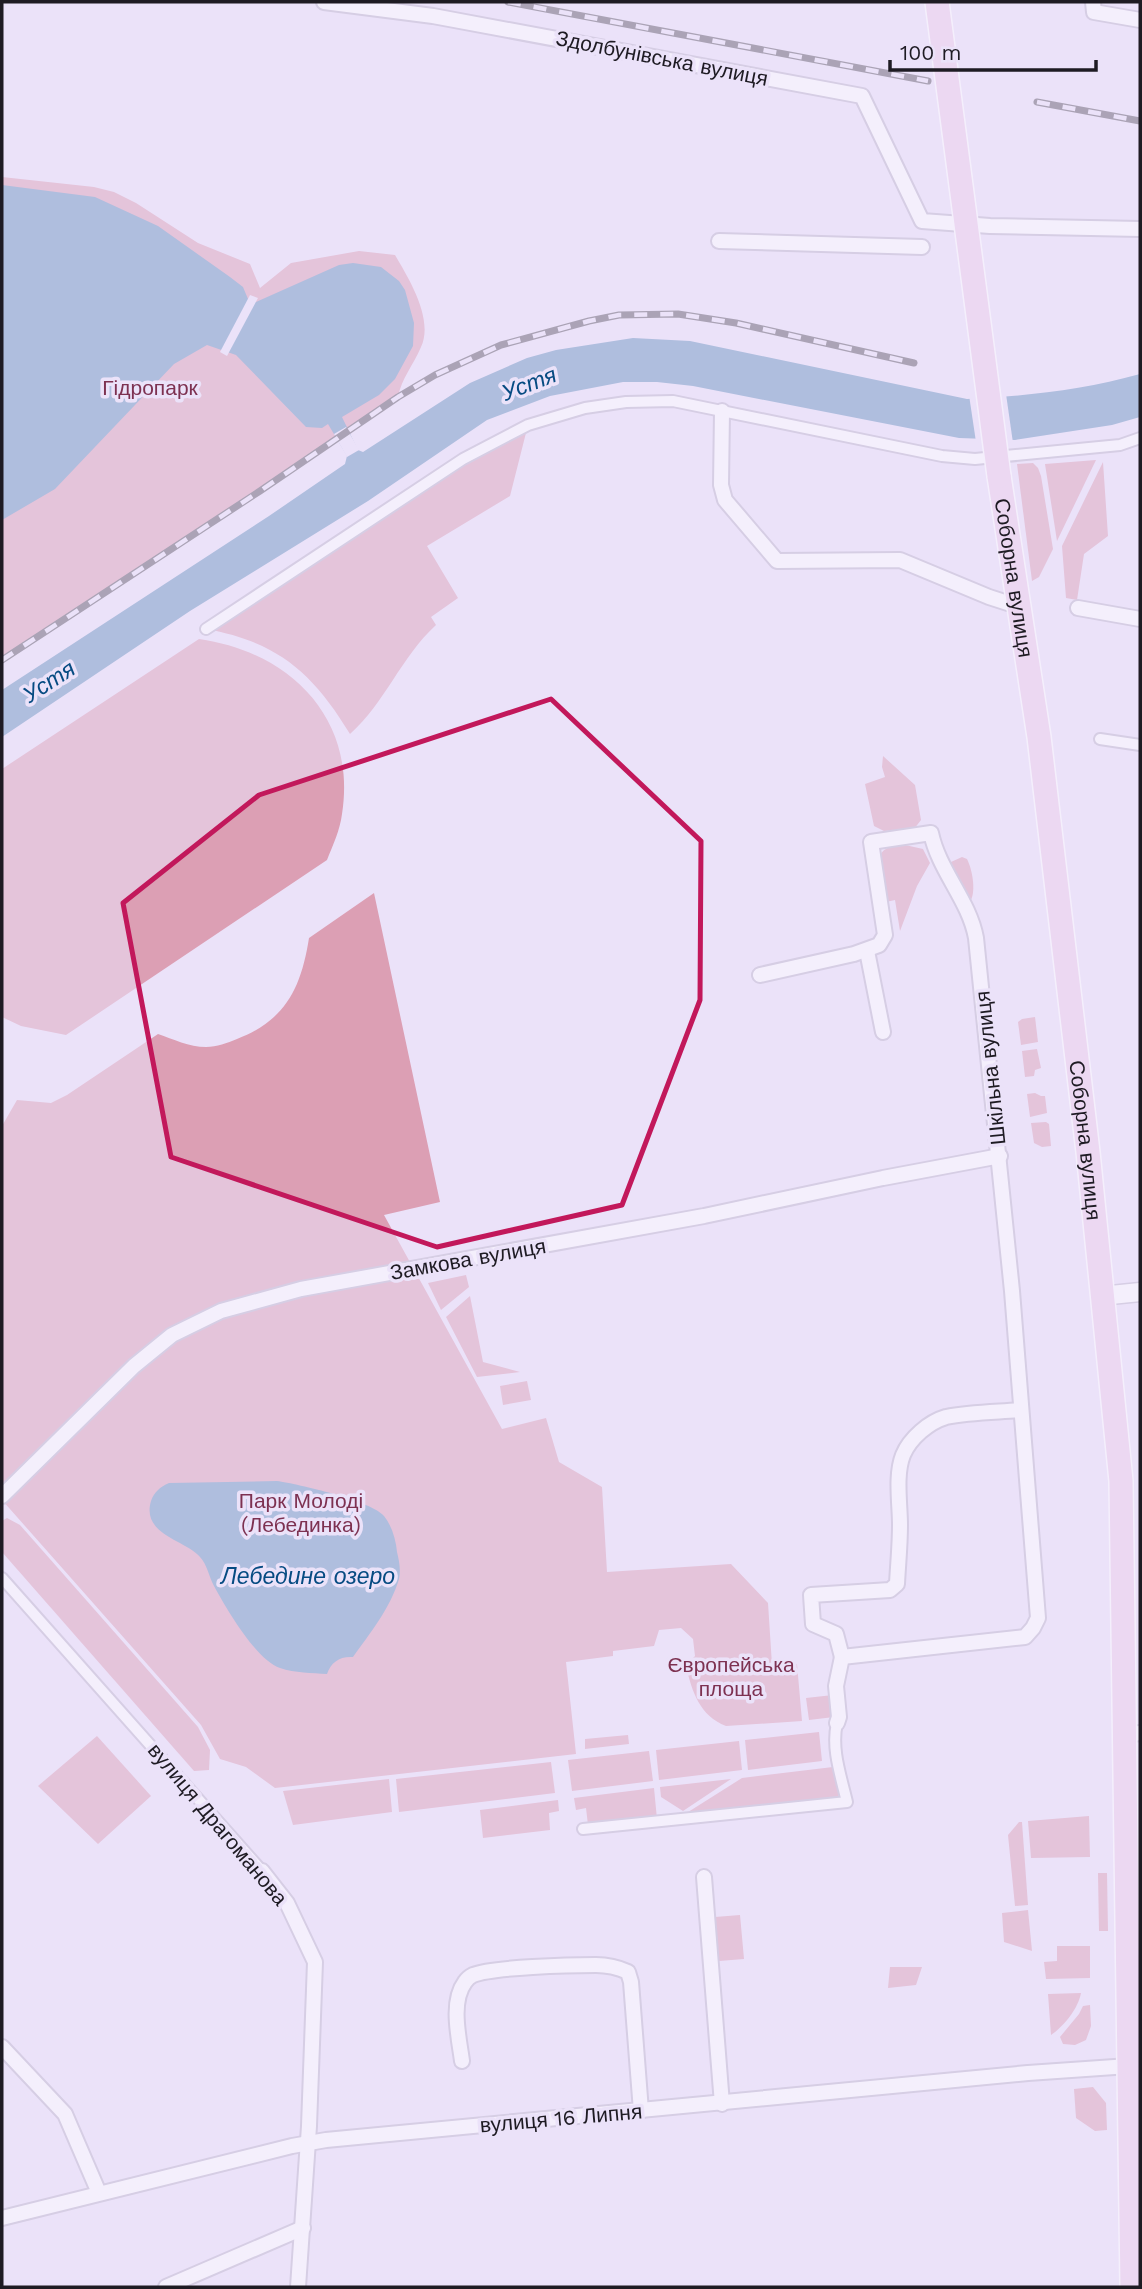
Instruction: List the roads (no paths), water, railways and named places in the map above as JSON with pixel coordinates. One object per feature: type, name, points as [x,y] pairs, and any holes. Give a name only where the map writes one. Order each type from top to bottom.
[{"type":"main road","name":"Соборна вулиця","points":[[937,2],[1017,606],[1039,737],[1088,1152],[1121,1481],[1133,1734],[1135,2066],[1132,2287]]},
{"type":"street","name":"Здолбунівська вулиця","points":[[324,2],[458,21],[862,96],[922,221],[990,226],[1140,229]]},
{"type":"street","points":[[1093,7],[1140,20]]},
{"type":"street","points":[[719,242],[922,247]]},
{"type":"street","points":[[206,629],[463,459],[528,425],[584,408],[626,402],[674,401],[942,456],[975,458],[1120,445],[1140,438]]},
{"type":"street","points":[[722,411],[721,485],[725,500],[777,561],[900,560],[1017,606]]},
{"type":"street","points":[[1078,608],[1140,619]]},
{"type":"street","points":[[1100,739],[1140,745]]},
{"type":"street","name":"Шкільна вулиця","points":[[842,1657],[1025,1637],[1038,1618],[1000,1156],[974,928],[940,863],[931,833],[871,842],[885,935],[880,945],[867,951]]},
{"type":"street","points":[[760,975],[867,951],[883,1032]]},
{"type":"street","name":"Замкова вулиця","points":[[2,1496],[134,1366],[172,1335],[221,1311],[300,1289],[692,1218],[1000,1156]]},
{"type":"street","points":[[1101,1296],[1140,1292]]},
{"type":"street","points":[[583,1829],[847,1802],[834,1735],[839,1717],[836,1686],[842,1657],[836,1634],[813,1624],[811,1595],[890,1590],[897,1584],[900,1473],[903,1455],[909,1446],[932,1423],[946,1417],[1021,1409]]},
{"type":"street","name":"вулиця Драгоманова","points":[[2,1578],[262,1871],[287,1903],[316,1962],[298,2287]]},
{"type":"street","points":[[704,1877],[722,2104]]},
{"type":"street","points":[[462,2061],[457,2002],[461,1989],[473,1975],[489,1971],[556,1967],[617,1967],[628,1972],[631,1982],[641,2111]]},
{"type":"street","points":[[2,2047],[65,2114],[99,2193]]},
{"type":"street","name":"вулиця 16 Липня","points":[[2,2218],[308,2143],[1028,2073],[1135,2066]]},
{"type":"street","points":[[166,2287],[303,2228]]},
{"type":"water","name":"Устя","points":[[2,185],[95,197],[158,226],[243,287],[248,299],[256,302],[339,265],[353,263],[381,267],[399,281],[405,290],[414,323],[413,346],[395,379],[379,395],[342,417],[358,450],[363,452],[470,383],[527,358],[556,350],[633,338],[690,341],[967,399],[1054,391],[1140,374],[1140,417],[1112,425],[1015,440],[959,438],[693,386],[657,382],[623,382],[550,396],[487,420],[368,501],[190,611],[2,737],[2,690],[269,516],[345,464],[347,456],[328,424],[322,428],[306,427],[236,355],[207,345],[174,364],[55,489],[2,520]]},
{"type":"water","name":"Лебедине озеро","points":[[277,1481],[317,1489],[377,1510],[384,1516],[395,1538],[400,1572],[390,1600],[353,1657],[337,1661],[327,1674],[280,1668],[261,1655],[226,1607],[202,1560],[152,1522],[151,1501],[160,1488],[169,1483]]},
{"type":"railway","points":[[508,2],[928,81]]},
{"type":"railway","points":[[1037,102],[1140,121]]},
{"type":"railway","points":[[2,660],[398,397],[435,375],[501,345],[619,315],[678,314],[736,323],[914,363]]},
{"type":"park label","name":"Гідропарк","points":[[150,387]]},
{"type":"park label","name":"Парк Молоді (Лебединка)","points":[[301,1512]]},
{"type":"park label","name":"Європейська площа","points":[[731,1676]]}]
